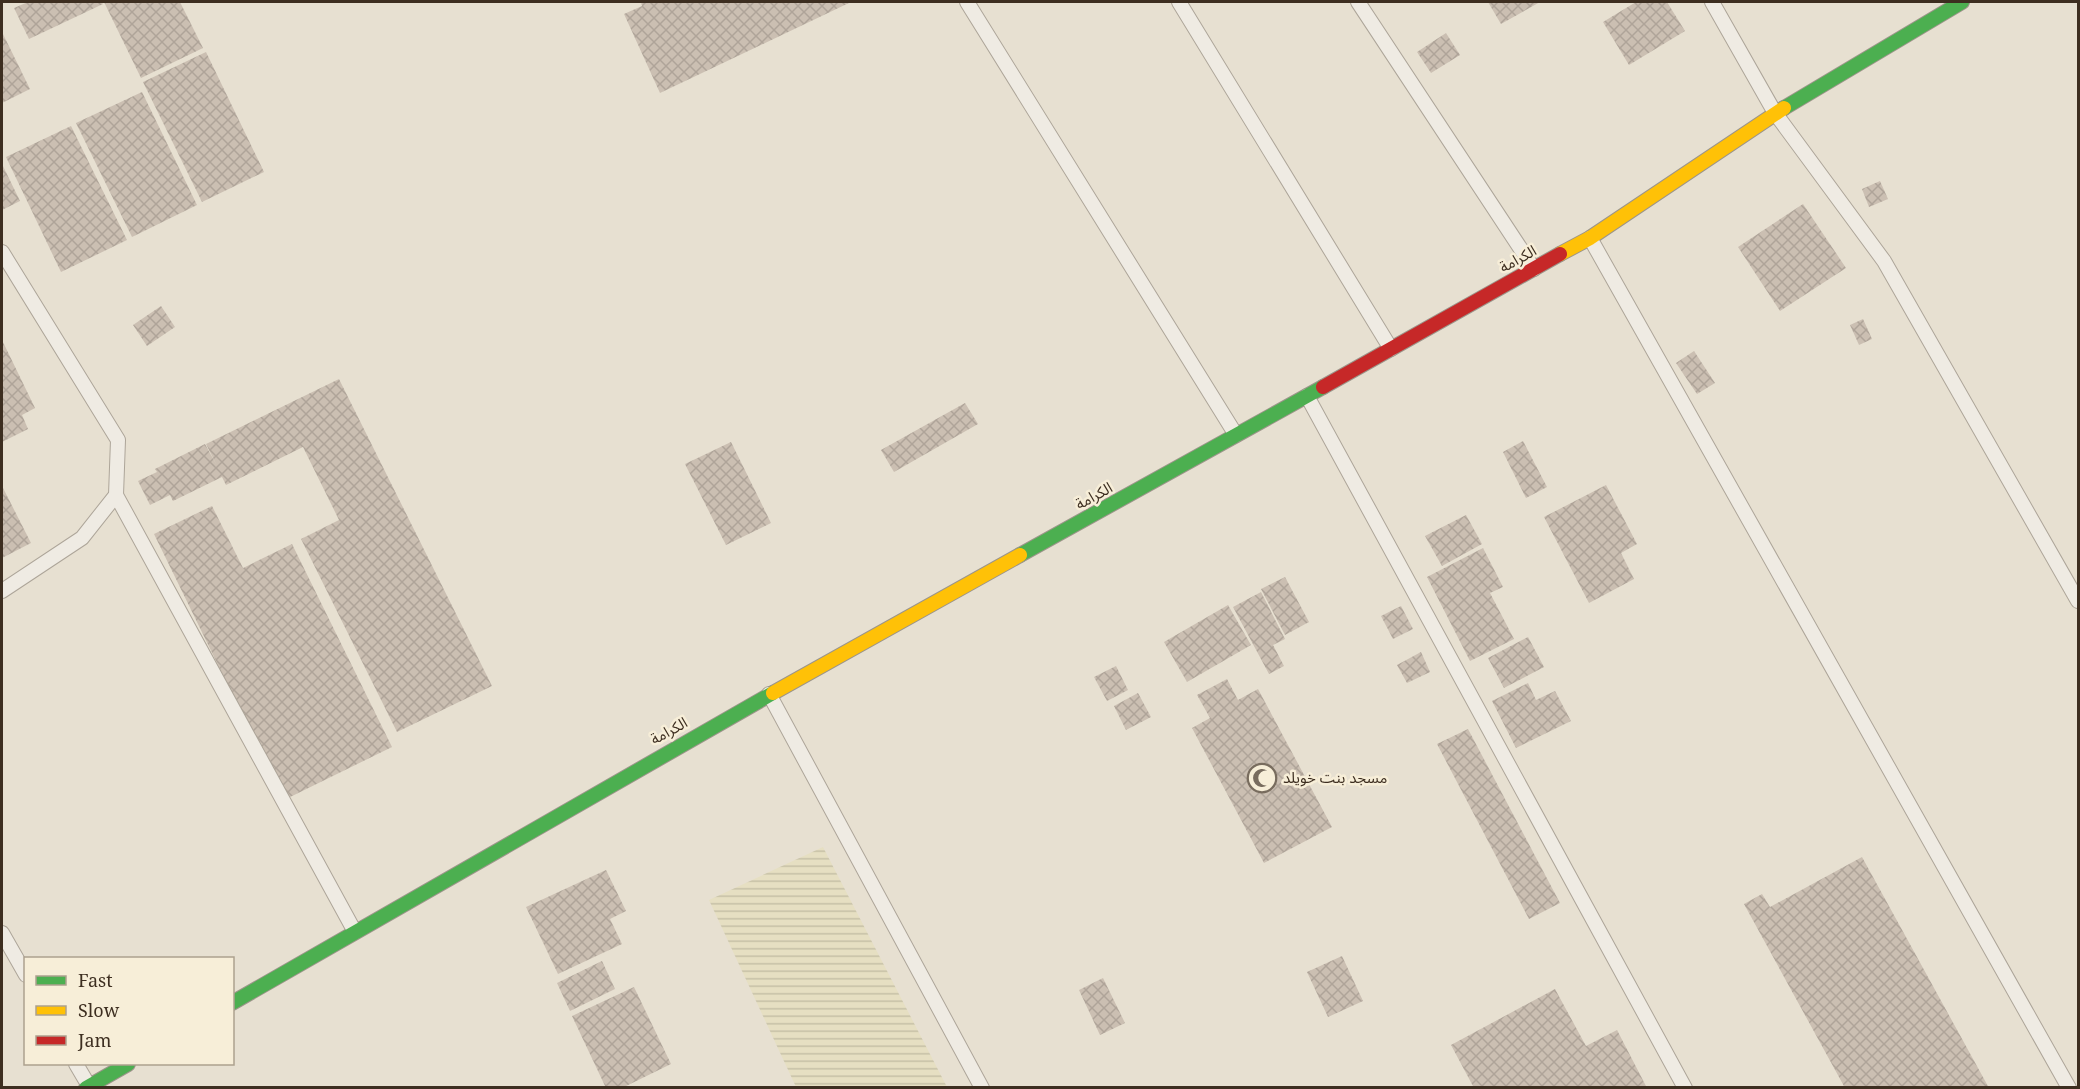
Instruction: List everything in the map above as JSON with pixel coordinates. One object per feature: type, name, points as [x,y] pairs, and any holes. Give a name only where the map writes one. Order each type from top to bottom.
[{"type":"main road","name":"الكرامة","points":[[234,1002],[770,694],[1590,238],[1776,113],[1962,2]]},
{"type":"main road","points":[[88,1087],[126,1065]]},
{"type":"lane","points":[[967,2],[1237,436]]},
{"type":"lane","points":[[1179,2],[1391,349]]},
{"type":"lane","points":[[1358,2],[1534,269]]},
{"type":"lane","points":[[1712,2],[1776,113],[1884,261],[2079,602]]},
{"type":"lane","points":[[1590,238],[2069,1088]]},
{"type":"lane","points":[[2,252],[118,440],[116,495],[355,932]]},
{"type":"lane","points":[[1307,396],[1685,1088]]},
{"type":"lane","points":[[2,591],[82,538],[116,495]]},
{"type":"lane","points":[[770,694],[981,1088]]},
{"type":"lane","points":[[2,933],[24,972]]},
{"type":"lane","points":[[77,1065],[88,1087]]},
{"type":"shaded area","points":[[823,847],[947,1087],[796,1087],[709,900]]},
{"type":"building","points":[[28,2],[101,2],[103,4],[29,39],[14,8]]},
{"type":"building","points":[[104,2],[180,2],[203,48],[141,78]]},
{"type":"building","points":[[641,2],[851,2],[660,93],[624,14],[642,6]]},
{"type":"building","points":[[1488,2],[1540,2],[1501,24]]},
{"type":"building","points":[[1636,2],[1667,2],[1685,31],[1629,65],[1603,22]]},
{"type":"building","points":[[2,32],[30,89],[2,103]]},
{"type":"building","points":[[1446,33],[1460,55],[1431,73],[1417,52]]},
{"type":"building","points":[[206,52],[264,172],[202,202],[143,82]]},
{"type":"building","points":[[142,92],[197,205],[132,237],[76,123]]},
{"type":"building","points":[[71,126],[127,240],[61,272],[6,157]]},
{"type":"building","points":[[2,164],[20,201],[2,210]]},
{"type":"building","points":[[1880,181],[1888,199],[1869,207],[1862,189]]},
{"type":"building","points":[[1803,204],[1846,268],[1780,311],[1738,247]]},
{"type":"building","points":[[161,306],[175,327],[147,346],[133,325]]},
{"type":"building","points":[[1863,319],[1872,339],[1859,345],[1850,325]]},
{"type":"building","points":[[2,340],[35,408],[22,415],[28,429],[2,442]]},
{"type":"building","points":[[1694,351],[1715,383],[1697,394],[1676,363]]},
{"type":"building","points":[[339,379],[492,686],[397,732],[301,539],[339,520],[303,447],[226,485],[222,477],[173,501],[170,495],[150,505],[138,481],[157,472],[155,469],[205,444],[216,464],[206,444]]},
{"type":"building","points":[[965,403],[978,424],[894,472],[881,450]]},
{"type":"building","points":[[1523,441],[1547,487],[1526,498],[1503,452]]},
{"type":"building","points":[[731,442],[771,523],[726,545],[685,464]]},
{"type":"building","points":[[1606,485],[1637,544],[1621,553],[1634,579],[1589,603],[1544,517]]},
{"type":"building","points":[[2,486],[31,543],[2,558]]},
{"type":"building","points":[[212,506],[243,568],[292,544],[392,747],[284,800],[154,534]]},
{"type":"building","points":[[1466,515],[1482,544],[1442,566],[1425,536]]},
{"type":"building","points":[[1483,548],[1503,587],[1490,593],[1514,639],[1470,661],[1427,577]]},
{"type":"building","points":[[1285,577],[1309,622],[1285,635],[1261,589]]},
{"type":"building","points":[[1261,592],[1285,639],[1273,645],[1284,666],[1269,674],[1233,607]]},
{"type":"building","points":[[1228,605],[1251,645],[1187,682],[1164,642]]},
{"type":"building","points":[[1401,606],[1413,629],[1393,639],[1381,616]]},
{"type":"building","points":[[1528,637],[1544,667],[1504,688],[1488,658]]},
{"type":"building","points":[[1421,652],[1430,672],[1407,683],[1397,665]]},
{"type":"building","points":[[1116,666],[1128,690],[1107,701],[1094,677]]},
{"type":"building","name":"مسجد بنت خويلد","points":[[1227,679],[1238,700],[1258,689],[1332,827],[1264,863],[1192,728],[1210,718],[1197,695]]},
{"type":"building","points":[[1528,683],[1536,700],[1555,691],[1571,721],[1516,748],[1492,701]]},
{"type":"building","points":[[1138,693],[1151,717],[1126,730],[1114,706]]},
{"type":"building","points":[[1468,729],[1560,903],[1529,919],[1437,744]]},
{"type":"building","points":[[1862,857],[1989,1088],[1845,1088],[1744,904],[1762,894],[1770,907]]},
{"type":"building","points":[[606,870],[626,911],[610,919],[622,944],[558,974],[526,907]]},
{"type":"building","points":[[1342,956],[1363,1001],[1328,1017],[1307,972]]},
{"type":"building","points":[[602,961],[615,989],[570,1011],[557,983]]},
{"type":"building","points":[[1103,978],[1125,1023],[1100,1035],[1079,990]]},
{"type":"building","points":[[634,987],[671,1064],[622,1088],[606,1088],[572,1016]]},
{"type":"building","points":[[1555,989],[1586,1046],[1617,1030],[1647,1088],[1474,1088],[1451,1045]]},
{"type":"traffic: fast","points":[[1784,108],[1962,2]]},
{"type":"traffic: fast","points":[[1020,555],[1323,387]]},
{"type":"traffic: fast","points":[[234,1002],[773,693]]},
{"type":"traffic: fast","points":[[86,1088],[126,1065]]},
{"type":"traffic: slow","points":[[1560,254],[1590,238],[1784,108]]},
{"type":"traffic: slow","points":[[773,693],[1020,555]]},
{"type":"traffic: jam","points":[[1323,387],[1560,254]]},
{"type":"place","name":"مسجد بنت خويلد","points":[[1262,778]]}]
